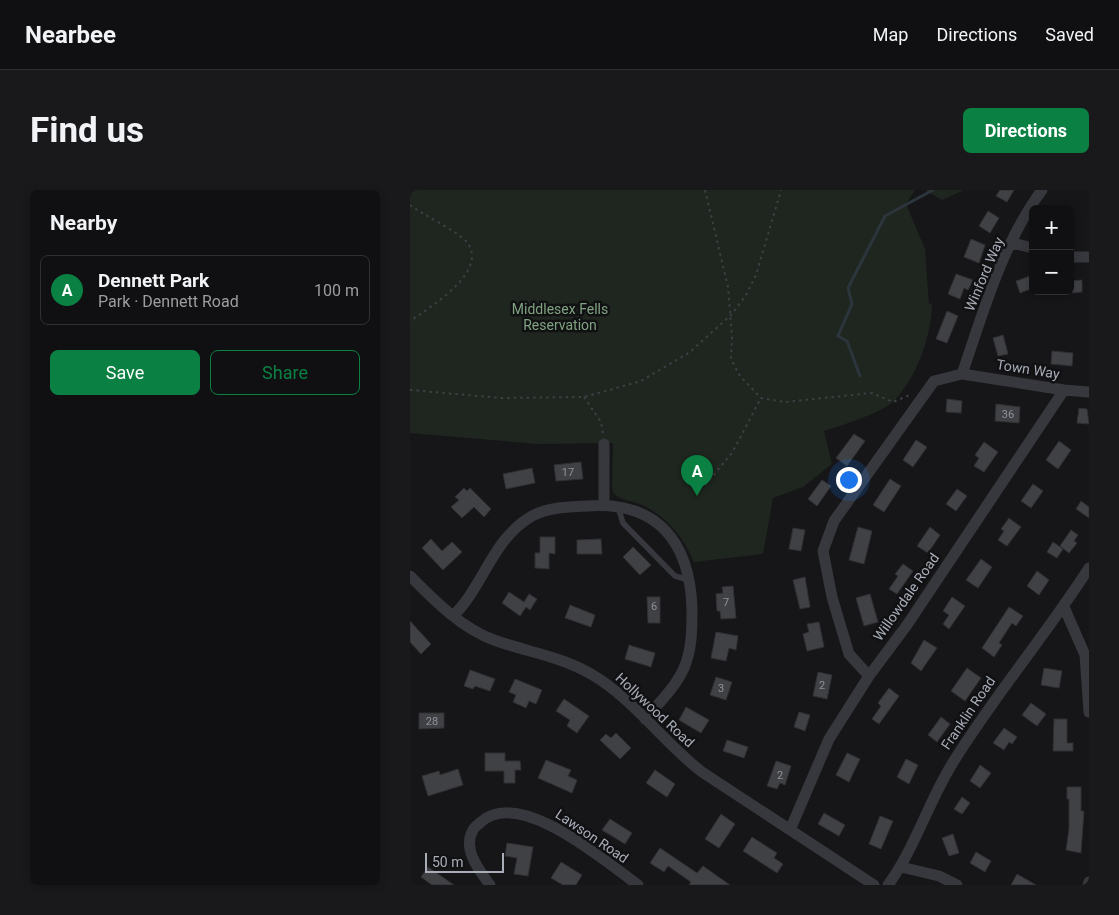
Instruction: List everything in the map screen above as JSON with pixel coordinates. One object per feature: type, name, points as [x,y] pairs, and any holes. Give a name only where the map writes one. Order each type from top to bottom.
[{"type":"street","name":"Winford Way","points":[[962,374],[990,291],[1028,209],[1042,190]]},
{"type":"street","points":[[1012,243],[1029,247]]},
{"type":"street","points":[[1074,257],[1089,258]]},
{"type":"street","points":[[869,676],[850,654],[832,597],[824,551],[834,521],[934,381],[962,374]]},
{"type":"street","name":"Town Way","points":[[962,374],[1064,390],[1089,392]]},
{"type":"street","name":"Willowdale Road","points":[[790,830],[829,739],[869,676],[936,581],[1064,390]]},
{"type":"street","points":[[604,444],[604,506]]},
{"type":"street","points":[[453,616],[463,605],[500,545],[523,522],[545,511],[604,506],[618,507],[642,514],[666,532],[684,556],[690,581],[692,634],[686,662],[674,684],[645,719]]},
{"type":"street","name":"Franklin Road","points":[[888,885],[901,867],[951,766],[988,708],[1064,607],[1089,568]]},
{"type":"street","name":"Hollywood Road","points":[[410,576],[453,616],[473,630],[494,640],[551,656],[579,668],[613,689],[660,736],[696,767],[874,885]]},
{"type":"street","points":[[1064,607],[1085,655],[1089,712]]},
{"type":"street","name":"Lawson Road","points":[[490,885],[475,864],[470,848],[473,830],[486,818],[500,813],[534,817],[561,831],[638,885]]},
{"type":"street","points":[[901,867],[940,876],[958,885]]},
{"type":"lane","points":[[618,507],[623,523],[675,576],[690,581]]},
{"type":"path","points":[[705,190],[728,287],[731,316],[731,359],[740,376],[760,398],[785,402],[872,393],[893,402],[909,394],[926,393]]},
{"type":"path","points":[[410,390],[501,398],[584,397],[641,381],[690,352],[731,316],[746,295],[756,275],[781,190]]},
{"type":"path","points":[[410,205],[462,237],[471,250],[472,262],[468,274],[410,321]]},
{"type":"path","points":[[584,397],[601,422],[604,444]]},
{"type":"path","points":[[706,485],[732,453],[760,398]]},
{"type":"green space","name":"Middlesex Fells Reservation","points":[[410,190],[915,190],[906,204],[925,249],[929,305],[932,303],[929,329],[922,355],[910,380],[888,406],[824,431],[832,464],[803,487],[773,498],[763,554],[694,562],[679,535],[658,514],[640,504],[614,494],[612,488],[613,443],[538,444],[410,433]]},
{"type":"green space","points":[[925,190],[964,190],[942,200]]},
{"type":"building","points":[[1000,190],[1014,190],[1007,202],[996,196]]},
{"type":"building","points":[[988,211],[999,218],[990,233],[979,226]]},
{"type":"building","points":[[971,239],[985,245],[979,263],[964,257]]},
{"type":"building","points":[[956,274],[973,280],[968,290],[964,288],[960,299],[948,294]]},
{"type":"building","points":[[1029,276],[1029,290],[1020,293],[1016,281]]},
{"type":"building","points":[[1082,280],[1082,292],[1074,293],[1074,281]]},
{"type":"building","points":[[947,311],[958,316],[947,343],[936,339]]},
{"type":"building","points":[[1003,335],[1008,354],[998,356],[993,338]]},
{"type":"building","points":[[1052,351],[1073,353],[1072,366],[1051,364]]},
{"type":"building","points":[[947,399],[962,401],[961,413],[946,412]]},
{"type":"building","points":[[996,404],[1020,407],[1019,423],[995,421]]},
{"type":"building","points":[[1079,408],[1087,409],[1089,424],[1077,423]]},
{"type":"building","points":[[854,434],[865,441],[847,466],[836,458]]},
{"type":"building","points":[[916,440],[927,447],[913,467],[903,460]]},
{"type":"building","points":[[1059,441],[1071,450],[1058,469],[1046,460]]},
{"type":"building","points":[[984,442],[998,452],[984,472],[974,466],[979,458],[975,455]]},
{"type":"building","points":[[581,462],[583,479],[556,481],[554,465]]},
{"type":"building","points":[[532,468],[535,483],[506,489],[503,474]]},
{"type":"building","points":[[890,479],[901,486],[884,512],[873,505]]},
{"type":"building","points":[[822,480],[831,486],[817,506],[808,499]]},
{"type":"building","points":[[1033,484],[1043,491],[1031,508],[1021,501]]},
{"type":"building","points":[[464,488],[467,491],[470,488],[491,509],[484,517],[474,507],[462,518],[451,507],[459,500],[455,497]]},
{"type":"building","points":[[957,489],[967,496],[956,511],[946,504]]},
{"type":"building","points":[[1081,501],[1089,507],[1089,518],[1076,509]]},
{"type":"building","points":[[1009,518],[1021,527],[1007,546],[998,540],[1004,531],[1001,529]]},
{"type":"building","points":[[858,527],[872,531],[864,564],[849,560]]},
{"type":"building","points":[[930,527],[940,535],[928,553],[917,546]]},
{"type":"building","points":[[793,528],[805,530],[801,551],[789,549]]},
{"type":"building","points":[[1071,530],[1078,535],[1074,541],[1077,543],[1069,553],[1060,546]]},
{"type":"building","points":[[540,537],[555,537],[555,554],[549,553],[549,569],[535,568],[535,553],[540,553]]},
{"type":"building","points":[[431,539],[442,551],[452,542],[462,552],[443,570],[422,548]]},
{"type":"building","points":[[601,539],[602,554],[577,554],[577,540]]},
{"type":"building","points":[[1053,542],[1063,549],[1057,558],[1047,552]]},
{"type":"building","points":[[633,547],[651,565],[640,575],[623,557]]},
{"type":"building","points":[[981,559],[992,567],[978,588],[966,580]]},
{"type":"building","points":[[903,564],[913,571],[897,594],[889,589],[898,576],[895,574]]},
{"type":"building","points":[[1037,571],[1049,580],[1039,595],[1027,586]]},
{"type":"building","points":[[805,577],[810,607],[800,609],[793,580]]},
{"type":"building","points":[[733,586],[736,618],[721,619],[720,611],[717,611],[716,594],[723,593],[722,587]]},
{"type":"building","points":[[509,592],[524,602],[529,594],[537,599],[530,610],[526,607],[520,616],[502,603]]},
{"type":"building","points":[[870,594],[878,622],[864,626],[856,598]]},
{"type":"building","points":[[647,597],[660,597],[660,623],[648,623]]},
{"type":"building","points":[[952,597],[965,606],[949,629],[943,624],[949,615],[943,611]]},
{"type":"building","points":[[570,605],[595,615],[591,627],[565,618]]},
{"type":"building","points":[[1009,607],[1023,616],[1016,626],[1012,623],[999,643],[1002,645],[994,657],[982,648]]},
{"type":"building","points":[[410,621],[431,644],[421,654],[410,642]]},
{"type":"building","points":[[819,622],[824,647],[807,651],[803,634],[809,632],[807,624]]},
{"type":"building","points":[[716,632],[738,636],[736,650],[729,648],[726,661],[711,658]]},
{"type":"building","points":[[924,640],[937,648],[921,671],[911,663]]},
{"type":"building","points":[[629,645],[655,653],[651,667],[625,659]]},
{"type":"building","points":[[967,668],[981,678],[965,701],[951,691]]},
{"type":"building","points":[[1044,668],[1062,671],[1059,688],[1041,685]]},
{"type":"building","points":[[470,670],[495,679],[490,691],[475,686],[473,689],[464,686]]},
{"type":"building","points":[[818,672],[832,675],[827,699],[813,696]]},
{"type":"building","points":[[716,677],[732,682],[726,700],[710,695]]},
{"type":"building","points":[[515,679],[542,690],[536,704],[529,701],[526,708],[513,702],[516,695],[509,692]]},
{"type":"building","points":[[889,688],[899,696],[879,724],[872,719],[881,706],[878,703]]},
{"type":"building","points":[[564,699],[589,716],[577,733],[567,726],[570,720],[556,711]]},
{"type":"building","points":[[1031,703],[1046,714],[1037,726],[1022,715]]},
{"type":"building","points":[[686,707],[709,720],[701,733],[679,720]]},
{"type":"building","points":[[799,712],[810,715],[805,731],[794,727]]},
{"type":"building","points":[[419,713],[444,713],[444,728],[419,729]]},
{"type":"building","points":[[941,717],[950,724],[937,742],[928,735]]},
{"type":"building","points":[[1054,719],[1067,719],[1067,743],[1073,743],[1073,751],[1053,751]]},
{"type":"building","points":[[1004,728],[1017,737],[1012,744],[1009,742],[1004,750],[993,743]]},
{"type":"building","points":[[616,733],[631,748],[620,759],[600,740],[606,734],[611,738]]},
{"type":"building","points":[[727,740],[748,747],[744,758],[723,751]]},
{"type":"building","points":[[485,753],[505,753],[505,761],[520,761],[521,770],[515,770],[515,783],[504,783],[504,771],[485,771]]},
{"type":"building","points":[[847,753],[860,759],[849,782],[836,775]]},
{"type":"building","points":[[906,759],[918,765],[909,784],[897,777]]},
{"type":"building","points":[[546,760],[571,770],[568,776],[577,780],[572,793],[538,778]]},
{"type":"building","points":[[776,761],[791,766],[785,785],[780,783],[777,789],[767,786]]},
{"type":"building","points":[[980,765],[991,773],[980,788],[970,781]]},
{"type":"building","points":[[458,769],[463,785],[428,796],[422,776],[439,771],[440,775]]},
{"type":"building","points":[[655,770],[675,784],[667,797],[646,783]]},
{"type":"building","points":[[1067,787],[1081,787],[1081,811],[1084,811],[1081,853],[1066,850],[1069,829]]},
{"type":"building","points":[[962,797],[970,803],[962,814],[954,809]]},
{"type":"building","points":[[824,813],[845,825],[839,836],[818,824]]},
{"type":"building","points":[[721,814],[735,824],[719,848],[705,839]]},
{"type":"building","points":[[880,816],[893,821],[881,849],[869,844]]},
{"type":"building","points":[[610,819],[632,833],[625,844],[602,830]]},
{"type":"building","points":[[953,834],[959,853],[949,856],[942,838]]},
{"type":"building","points":[[752,837],[777,853],[774,858],[783,864],[777,873],[743,851]]},
{"type":"building","points":[[507,843],[533,847],[528,876],[514,874],[517,858],[505,856]]},
{"type":"building","points":[[660,848],[697,873],[703,866],[730,885],[689,885],[691,882],[668,866],[664,872],[650,863]]},
{"type":"building","points":[[976,852],[991,861],[985,872],[970,863]]},
{"type":"building","points":[[561,862],[582,875],[576,885],[563,885],[551,878]]},
{"type":"building","points":[[428,867],[454,885],[432,885],[421,877]]},
{"type":"building","points":[[1017,874],[1036,885],[1011,885]]},
{"type":"waterway","points":[[860,376],[847,341],[838,336],[852,304],[848,288],[885,216],[933,190]]},
{"type":"place","name":"Dennett Park","points":[[697,496]]}]
